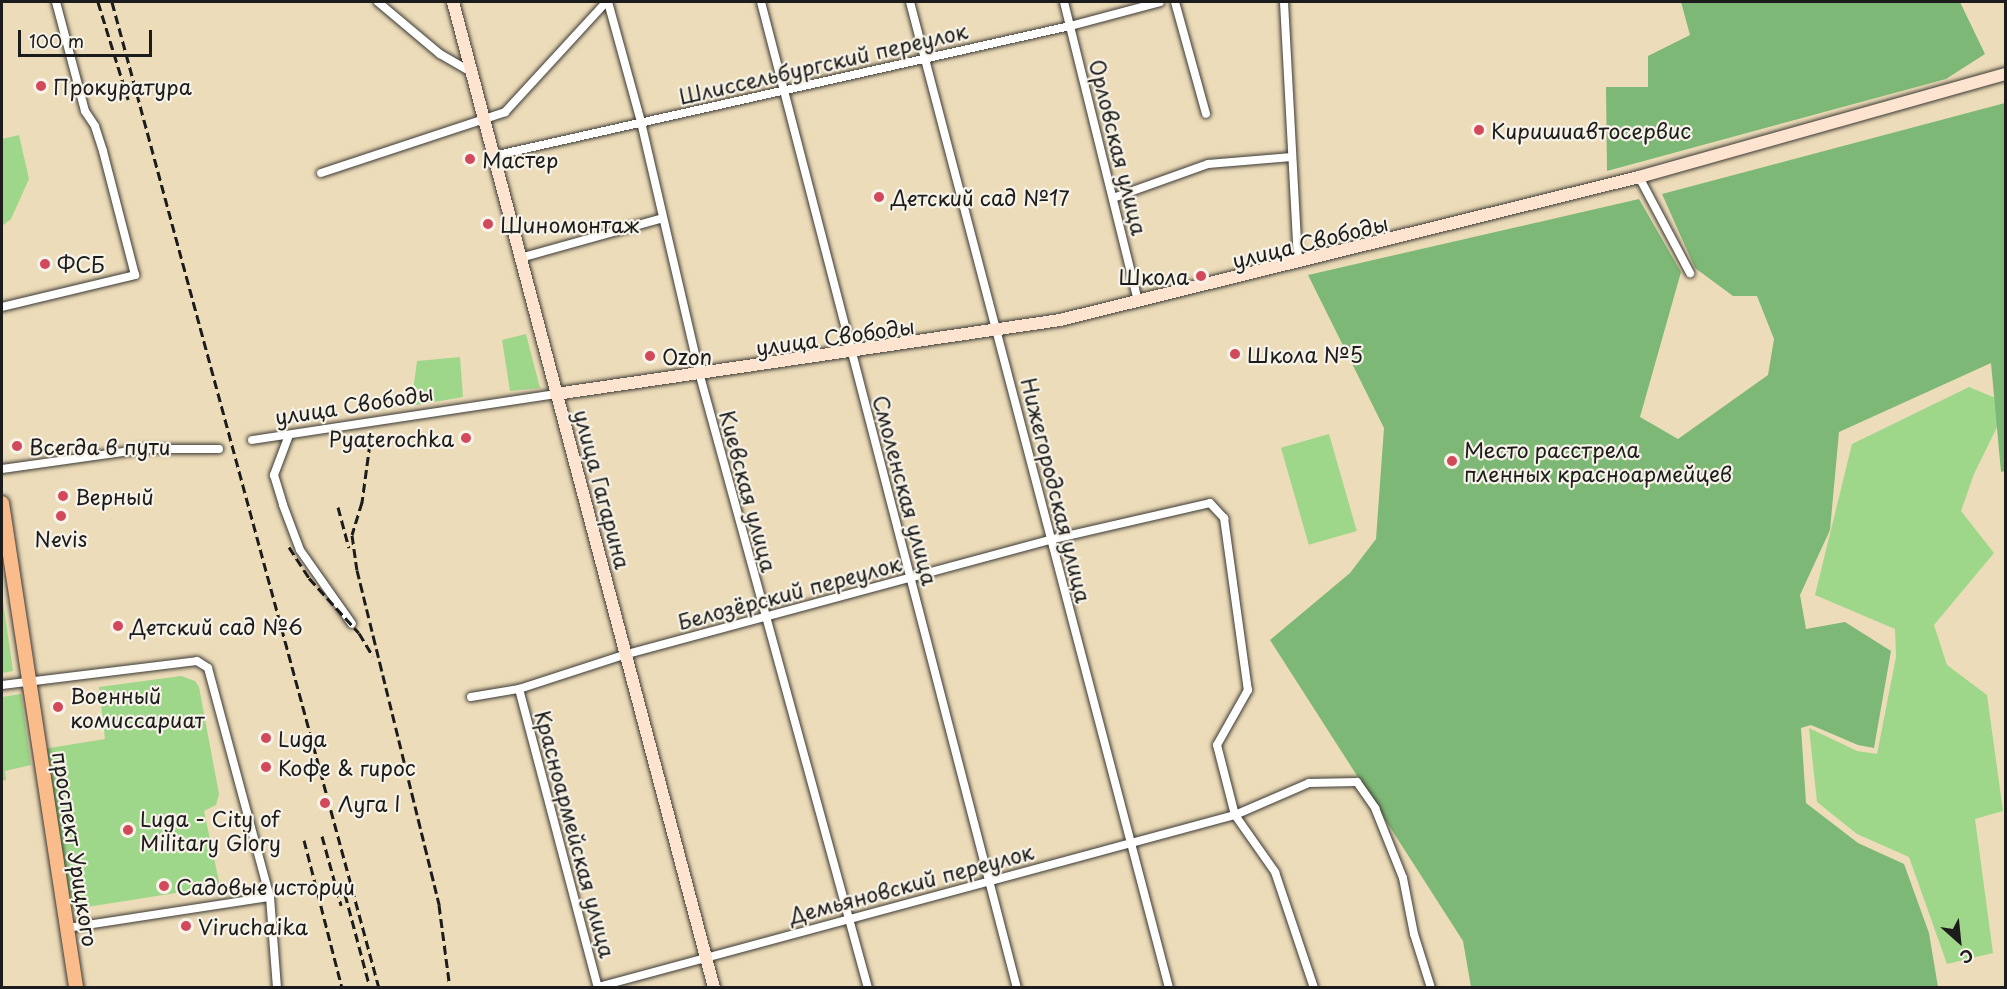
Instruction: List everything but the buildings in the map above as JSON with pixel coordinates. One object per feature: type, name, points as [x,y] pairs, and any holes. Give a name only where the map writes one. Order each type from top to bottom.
[{"type":"main road","name":"проспект Урицкого","points":[[2,503],[76,987]]},
{"type":"street","points":[[2,307],[135,275],[103,151],[95,126],[85,111],[56,2]]},
{"type":"street","points":[[378,2],[440,54],[471,72]]},
{"type":"street","name":"улица Гагарина","points":[[453,2],[714,987]]},
{"type":"street","points":[[321,172],[483,117],[505,112],[607,2]]},
{"type":"street","name":"Киевская улица","points":[[607,2],[641,122],[700,376],[868,987]]},
{"type":"street","name":"Смоленская улица","points":[[761,2],[1017,987]]},
{"type":"street","name":"Нижегородская улица","points":[[910,2],[999,332],[1049,540],[1169,987]]},
{"type":"street","name":"Орловская улица","points":[[1064,2],[1138,302]]},
{"type":"street","name":"Шлиссельбургский переулок","points":[[493,156],[1070,26],[1160,2]]},
{"type":"street","points":[[1175,2],[1206,114]]},
{"type":"street","points":[[1284,2],[1298,263]]},
{"type":"street","name":"улица Свободы","points":[[252,440],[556,394],[700,376],[999,332],[1138,302],[1418,235],[1639,177],[2006,74]]},
{"type":"street","points":[[1113,198],[1208,164],[1292,157]]},
{"type":"street","points":[[1639,177],[1690,273]]},
{"type":"street","points":[[520,258],[663,218]]},
{"type":"street","points":[[289,435],[274,475],[283,505],[300,549],[352,624]]},
{"type":"street","points":[[2,469],[144,449],[219,448]]},
{"type":"street","name":"Белозёрский переулок","points":[[471,697],[519,689],[627,654],[765,619],[1049,540],[1210,503],[1224,518],[1248,690],[1217,746],[1235,815]]},
{"type":"street","points":[[2,685],[198,661],[214,678],[270,897],[277,987]]},
{"type":"street","name":"Красноармейская улица","points":[[519,689],[598,987]]},
{"type":"street","name":"Демьяновский переулок","points":[[598,987],[988,879],[1235,815],[1310,783],[1357,782],[1375,808],[1403,878],[1431,987]]},
{"type":"street","points":[[1235,815],[1275,872],[1314,987]]},
{"type":"street","points":[[67,928],[270,897]]},
{"type":"green space","points":[[1681,2],[1960,2],[1985,54],[1946,79],[1607,171],[1606,87],[1648,87],[1648,56],[1690,35]]},
{"type":"green space","points":[[2005,103],[2005,471],[2001,472],[1991,363],[1839,432],[1830,530],[1800,595],[1806,629],[1845,622],[1891,651],[1874,748],[1858,745],[1811,725],[1801,728],[1806,803],[1858,843],[1904,864],[1929,933],[1938,987],[1471,987],[1463,941],[1270,640],[1350,573],[1376,539],[1384,428],[1308,275],[1639,199],[1681,272],[1640,417],[1678,439],[1768,375],[1774,339],[1757,296],[1733,296],[1695,268],[1662,194]]},
{"type":"green space","points":[[19,135],[29,179],[11,219],[2,226],[2,139]]},
{"type":"green space","points":[[526,334],[540,388],[510,391],[502,340]]},
{"type":"green space","points":[[460,357],[463,397],[411,406],[417,361]]},
{"type":"green space","points":[[1969,387],[2005,402],[2005,411],[1974,474],[1961,511],[1994,553],[1934,625],[1947,665],[1987,695],[2003,811],[1975,819],[1993,953],[1947,964],[1909,857],[1857,834],[1817,802],[1809,728],[1857,751],[1877,754],[1896,657],[1895,629],[1815,595],[1852,444]]},
{"type":"green space","points":[[1329,434],[1357,531],[1309,545],[1281,448]]},
{"type":"green space","points":[[2,601],[13,671],[2,673]]},
{"type":"green space","points":[[181,676],[195,681],[199,687],[219,794],[216,805],[204,811],[220,886],[68,910],[43,749],[105,739],[99,687]]},
{"type":"green space","points":[[21,694],[31,765],[5,771],[6,780],[2,781],[2,697]]},
{"type":"railway","points":[[98,2],[128,99]]},
{"type":"railway","points":[[112,2],[379,988]]},
{"type":"railway","points":[[370,443],[362,502],[352,535],[357,570],[439,905],[450,988]]},
{"type":"railway","points":[[338,507],[349,548]]},
{"type":"railway","points":[[289,547],[309,578],[359,633],[373,656]]},
{"type":"railway","points":[[322,836],[341,905]]},
{"type":"railway","points":[[304,840],[342,988]]},
{"type":"railway","points":[[345,894],[370,988]]},
{"type":"place","name":"Прокуратура","points":[[41,86]]},
{"type":"place","name":"Киришиавтосервис","points":[[1479,130]]},
{"type":"place","name":"Мастер","points":[[470,159]]},
{"type":"place","name":"Детский сад №17","points":[[879,197]]},
{"type":"place","name":"Шиномонтаж","points":[[488,224]]},
{"type":"place","name":"ФСБ","points":[[45,264]]},
{"type":"place","name":"Школа","points":[[1201,276]]},
{"type":"place","name":"Школа №5","points":[[1235,354]]},
{"type":"place","name":"Ozon","points":[[650,356]]},
{"type":"place","name":"Pyaterochka","points":[[466,438]]},
{"type":"place","name":"Всегда в пути","points":[[17,446]]},
{"type":"place","name":"Место расстрела пленных красноармейцев","points":[[1452,461]]},
{"type":"place","name":"Верный","points":[[63,496]]},
{"type":"place","name":"Nevis","points":[[61,516]]},
{"type":"place","name":"Детский сад №6","points":[[118,626]]},
{"type":"place","name":"Военный комиссариат","points":[[58,707]]},
{"type":"place","name":"Luga","points":[[266,738]]},
{"type":"place","name":"Кофе & гирос","points":[[266,767]]},
{"type":"place","name":"Луга I","points":[[325,803]]},
{"type":"place","name":"Luga - City of Military Glory","points":[[128,830]]},
{"type":"place","name":"Садовые истории","points":[[164,886]]},
{"type":"place","name":"Viruchaika","points":[[186,926]]}]
